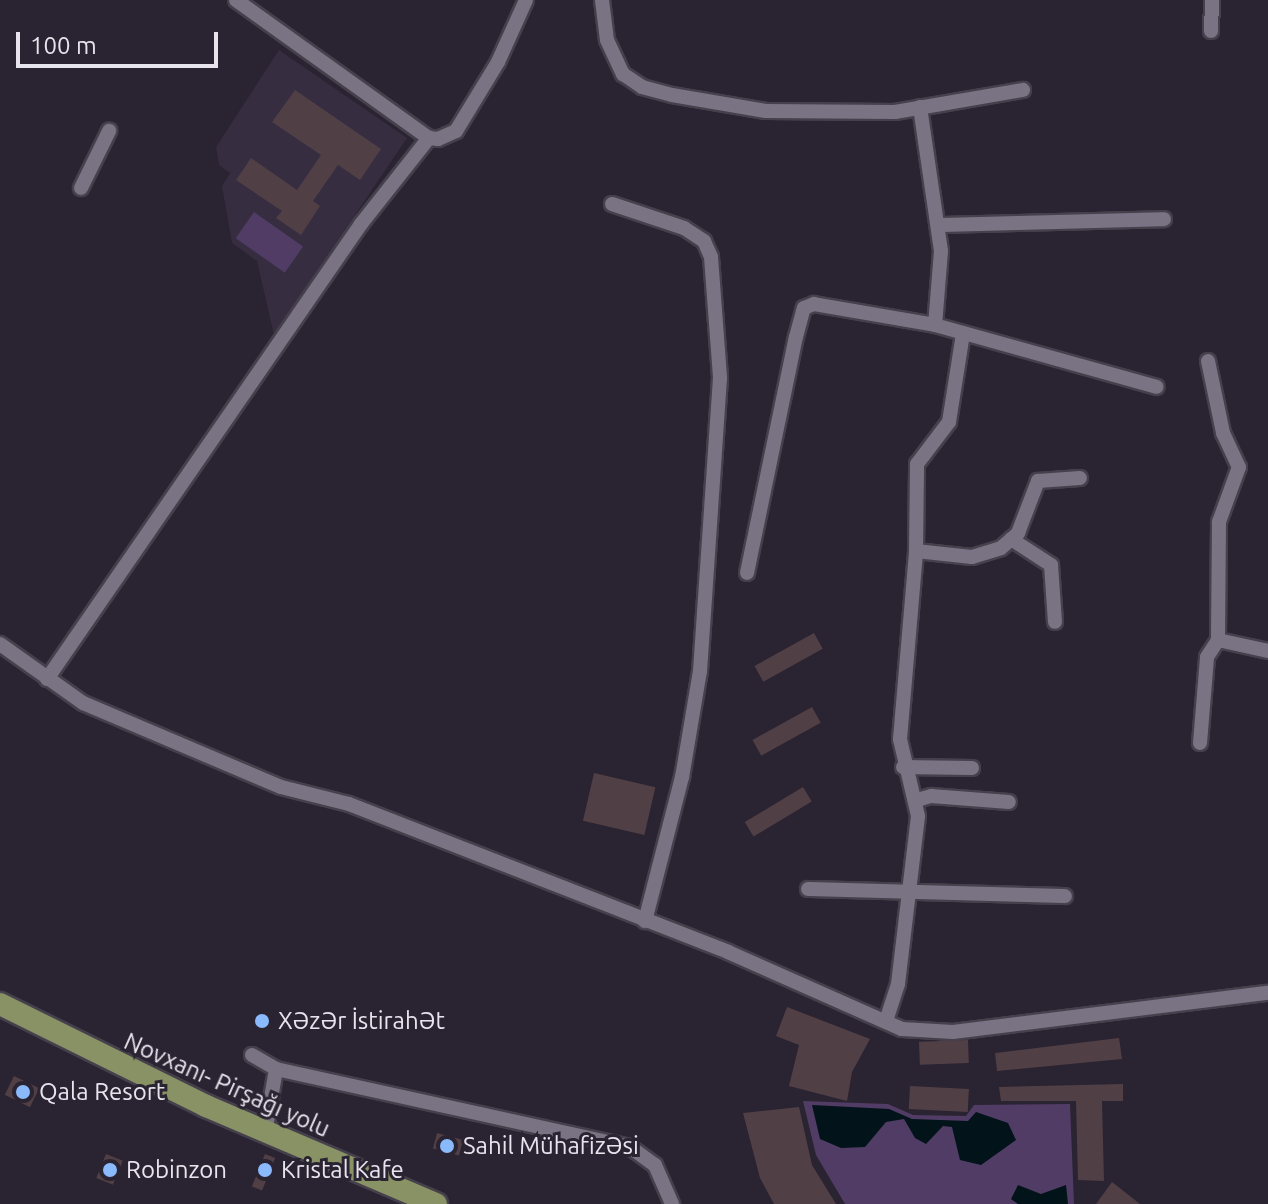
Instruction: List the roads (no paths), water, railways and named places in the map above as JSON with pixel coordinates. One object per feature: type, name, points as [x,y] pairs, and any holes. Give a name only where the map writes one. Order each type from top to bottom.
[{"type":"main road","name":"Novxanı- Pirşağı yolu","points":[[0,1004],[265,1133],[436,1204]]},
{"type":"street","points":[[236,0],[429,138],[446,139],[456,131],[498,62],[526,0]]},
{"type":"street","points":[[602,0],[607,40],[623,74],[642,87],[766,111],[920,107],[1023,90]]},
{"type":"street","points":[[1211,31],[1212,0]]},
{"type":"street","points":[[920,107],[939,225],[935,325]]},
{"type":"street","points":[[81,188],[109,131]]},
{"type":"street","points":[[47,679],[344,248],[429,138]]},
{"type":"street","points":[[612,204],[684,228],[704,241],[711,257],[720,378],[700,671],[682,777],[645,921]]},
{"type":"street","points":[[939,225],[1164,219]]},
{"type":"street","points":[[747,573],[804,308],[830,305],[935,325],[1157,387]]},
{"type":"street","points":[[886,1021],[898,984],[917,800],[903,767],[901,699],[916,551],[917,464],[949,422],[963,334]]},
{"type":"street","points":[[1200,743],[1207,657],[1218,640],[1219,522],[1239,467],[1223,433],[1208,361]]},
{"type":"street","points":[[916,551],[983,556],[1011,539],[1025,520],[1038,481],[1080,478]]},
{"type":"street","points":[[1011,539],[1051,565],[1055,622]]},
{"type":"street","points":[[1218,640],[1268,651]]},
{"type":"street","points":[[0,644],[83,703],[281,787],[349,804],[918,1032],[953,1032],[1268,993]]},
{"type":"street","points":[[903,767],[972,768]]},
{"type":"street","points":[[917,800],[931,796],[1009,802]]},
{"type":"street","points":[[808,889],[1065,896]]},
{"type":"street","points":[[252,1055],[276,1069],[630,1147],[655,1165],[672,1204]]},
{"type":"street","points":[[265,1133],[276,1069]]},
{"type":"place","name":"Xəzər İstirahət","points":[[262,1021]]},
{"type":"place","name":"Qala Resort","points":[[23,1092]]},
{"type":"place","name":"Sahil Mühafizəsi","points":[[447,1146]]},
{"type":"place","name":"Robinzon","points":[[110,1170]]},
{"type":"place","name":"Kristal Kafe","points":[[265,1170]]}]
